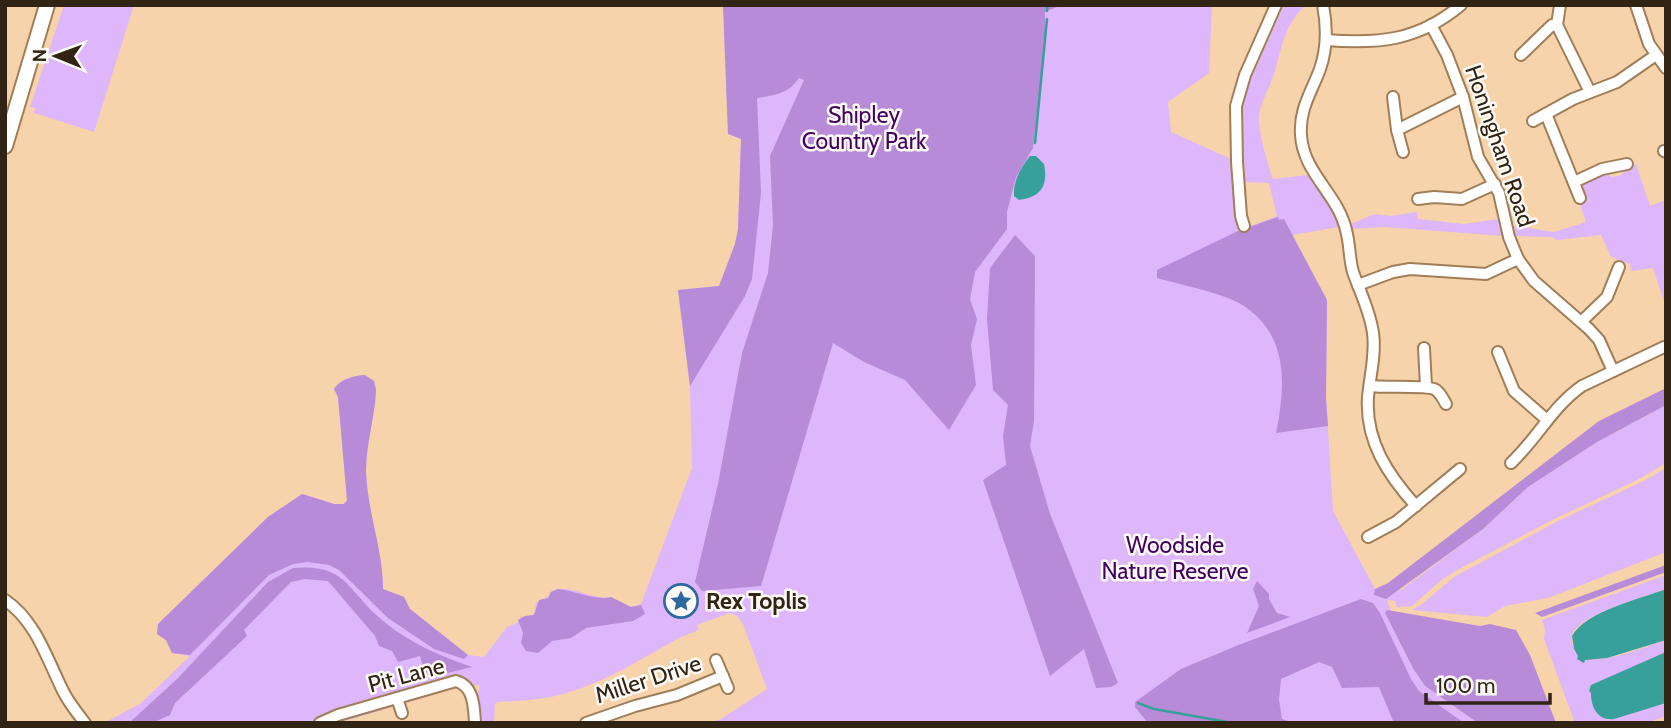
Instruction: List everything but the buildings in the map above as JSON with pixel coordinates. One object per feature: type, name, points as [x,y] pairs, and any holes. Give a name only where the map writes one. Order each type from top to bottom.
[{"type":"main road","points":[[5,146],[47,5]]},
{"type":"street","points":[[1244,226],[1237,162],[1236,106],[1245,75],[1276,5]]},
{"type":"street","points":[[1323,5],[1326,40],[1320,68],[1303,108],[1301,138],[1309,166],[1338,208],[1343,220],[1353,270],[1370,316],[1373,335],[1369,417],[1376,447],[1392,478],[1416,506]]},
{"type":"street","points":[[1326,40],[1385,41],[1405,37],[1432,26],[1461,5]]},
{"type":"street","points":[[1560,5],[1557,25],[1590,92]]},
{"type":"street","points":[[1636,5],[1646,37],[1666,68]]},
{"type":"street","points":[[1521,55],[1552,25],[1557,25]]},
{"type":"street","name":"Honingham Road","points":[[1432,26],[1447,55],[1463,97],[1478,157],[1495,184],[1503,205],[1509,237],[1518,259],[1534,281],[1560,306],[1582,321],[1599,340],[1614,371]]},
{"type":"street","points":[[1533,121],[1590,92],[1617,82],[1656,55]]},
{"type":"street","points":[[1393,97],[1403,152]]},
{"type":"street","points":[[1397,130],[1463,97]]},
{"type":"street","points":[[1546,114],[1580,198]]},
{"type":"street","points":[[1574,182],[1602,169],[1615,170],[1627,164]]},
{"type":"street","points":[[1418,199],[1462,199],[1495,184]]},
{"type":"street","points":[[1358,285],[1393,272],[1410,269],[1486,274],[1518,259]]},
{"type":"street","points":[[1582,321],[1607,297],[1620,267]]},
{"type":"street","points":[[1511,463],[1527,455],[1547,421],[1572,393],[1614,371],[1652,358],[1664,347]]},
{"type":"street","points":[[1424,348],[1426,386]]},
{"type":"street","points":[[1498,352],[1514,391],[1547,421]]},
{"type":"street","points":[[1370,386],[1393,389],[1426,386],[1440,393],[1446,404]]},
{"type":"street","points":[[1368,537],[1382,524],[1445,489],[1460,469]]},
{"type":"street","points":[[5,600],[21,612],[31,627],[64,693],[85,723]]},
{"type":"street","name":"Miller Drive","points":[[716,660],[728,688]]},
{"type":"street","name":"Miller Drive","points":[[586,723],[677,695],[723,676]]},
{"type":"street","name":"Pit Lane","points":[[320,723],[397,698],[460,682],[469,689],[475,723]]},
{"type":"street","points":[[397,698],[402,713]]},
{"type":"green space","points":[[64,5],[134,5],[94,132],[34,113],[35,108],[30,107]]},
{"type":"green space","points":[[723,5],[1044,5],[1046,12],[1062,5],[1212,5],[1209,73],[1168,102],[1171,132],[1231,159],[1238,231],[1277,216],[1269,183],[1245,182],[1242,111],[1246,90],[1284,5],[1306,5],[1293,20],[1285,37],[1260,110],[1259,121],[1273,179],[1308,175],[1333,211],[1339,227],[1292,235],[1327,300],[1326,398],[1333,511],[1375,589],[1401,590],[1483,529],[1528,487],[1597,442],[1666,405],[1666,463],[1459,569],[1440,581],[1412,606],[1397,607],[1395,601],[1387,600],[1404,650],[1425,686],[1478,723],[708,723],[721,719],[767,689],[743,624],[737,616],[730,613],[697,625],[699,630],[579,689],[546,698],[497,702],[494,723],[482,723],[478,694],[480,685],[453,689],[338,723],[104,723],[140,704],[190,656],[172,653],[166,640],[157,634],[158,624],[268,517],[302,494],[335,504],[344,504],[347,500],[338,397],[334,389],[342,381],[352,377],[369,378],[374,381],[376,390],[366,471],[383,589],[404,597],[410,609],[468,655],[484,657],[507,627],[517,623],[521,617],[534,615],[536,603],[548,597],[554,590],[567,589],[598,597],[611,597],[631,607],[641,604],[692,468],[690,386],[678,290],[719,286],[738,229],[741,139],[728,134]]},
{"type":"green space","name":"Shipley Country Park","points":[[723,5],[1062,5],[1045,12],[1045,46],[1033,148],[1016,177],[1007,212],[1007,229],[975,272],[970,299],[977,319],[971,345],[976,385],[949,430],[905,380],[864,362],[833,343],[761,586],[702,591],[695,582],[718,484],[742,353],[768,273],[773,225],[770,156],[804,80],[799,78],[781,93],[757,98],[761,193],[752,279],[745,296],[690,386],[678,290],[719,286],[738,229],[741,139],[728,134]]},
{"type":"green space","points":[[1636,164],[1650,206],[1666,200],[1666,307],[1653,268],[1631,271],[1630,264],[1611,257],[1601,235],[1557,240],[1552,237],[1516,236],[1513,226],[1554,232],[1586,222],[1579,201],[1582,182],[1604,172],[1612,177],[1622,175],[1625,168]]},
{"type":"green space","points":[[1417,212],[1418,219],[1464,224],[1499,219],[1503,236],[1385,227],[1352,229],[1351,224],[1374,214],[1391,216]]},
{"type":"green space","points":[[1278,217],[1279,220],[1284,219],[1327,300],[1328,426],[1276,433],[1282,378],[1280,360],[1267,329],[1239,303],[1211,292],[1157,278],[1157,270],[1238,231]]},
{"type":"green space","points":[[1015,235],[1035,256],[1034,421],[1030,446],[1050,514],[1118,683],[1111,687],[1096,688],[1084,649],[1050,676],[983,480],[1006,465],[1003,436],[1008,405],[993,390],[987,319],[990,268]]},
{"type":"green space","points":[[365,375],[374,381],[376,390],[366,471],[383,589],[404,597],[410,609],[468,655],[464,659],[434,649],[388,618],[339,570],[329,565],[308,562],[293,564],[269,575],[190,655],[172,653],[166,640],[157,634],[158,624],[268,517],[302,494],[334,504],[344,504],[347,500],[338,397],[334,389],[348,379]]},
{"type":"green space","points":[[1666,388],[1666,405],[1597,442],[1528,487],[1483,529],[1386,599],[1374,595],[1375,589],[1388,583],[1599,421]]},
{"type":"green space","points":[[1666,468],[1666,552],[1548,598],[1505,606],[1487,617],[1412,610],[1454,577],[1558,521]]},
{"type":"green space","points":[[1666,565],[1666,572],[1542,617],[1535,613]]},
{"type":"green space","points":[[293,568],[325,570],[336,575],[382,620],[403,636],[472,667],[435,676],[425,673],[420,656],[398,662],[392,651],[379,646],[375,636],[328,581],[305,579],[291,582],[244,630],[247,636],[175,703],[170,715],[152,723],[129,723],[178,678],[268,582]]},
{"type":"green space","points":[[1666,575],[1666,589],[1629,601],[1586,620],[1577,628],[1572,638],[1578,656],[1587,659],[1609,658],[1666,640],[1666,652],[1592,693],[1608,720],[1666,703],[1666,716],[1647,723],[1575,723],[1544,639],[1542,620]]},
{"type":"green space","points":[[1257,581],[1269,594],[1277,613],[1290,617],[1247,633],[1259,606],[1253,589]]},
{"type":"green space","points":[[558,589],[592,597],[611,597],[631,607],[641,605],[645,614],[633,621],[586,628],[571,638],[552,641],[538,653],[526,651],[521,643],[523,633],[518,620],[534,615],[539,600],[548,598],[551,592]]},
{"type":"green space","points":[[1361,599],[1373,603],[1380,613],[1419,691],[1464,723],[1394,723],[1379,687],[1342,688],[1332,667],[1319,662],[1281,679],[1279,700],[1282,719],[1294,723],[1148,723],[1135,707],[1135,702],[1181,669]]},
{"type":"green space","points":[[1387,610],[1516,630],[1530,655],[1556,723],[1478,723],[1425,686],[1385,613]]},
{"type":"water","points":[[1030,156],[1036,156],[1044,164],[1044,184],[1038,193],[1019,200],[1014,196],[1016,180]]},
{"type":"water","points":[[1666,589],[1666,640],[1607,658],[1585,660],[1584,663],[1577,659],[1572,636],[1579,627],[1601,613]]},
{"type":"water","points":[[1666,652],[1666,703],[1614,719],[1604,718],[1596,712],[1589,691],[1591,685]]},
{"type":"waterway","points":[[1047,5],[1047,11]]},
{"type":"waterway","points":[[1035,143],[1047,19]]},
{"type":"waterway","points":[[1138,703],[1154,709],[1233,723]]},
{"type":"place","name":"Rex Toplis","points":[[681,601]]},
{"type":"park label","name":"Woodside Nature Reserve","points":[[1175,558]]}]
